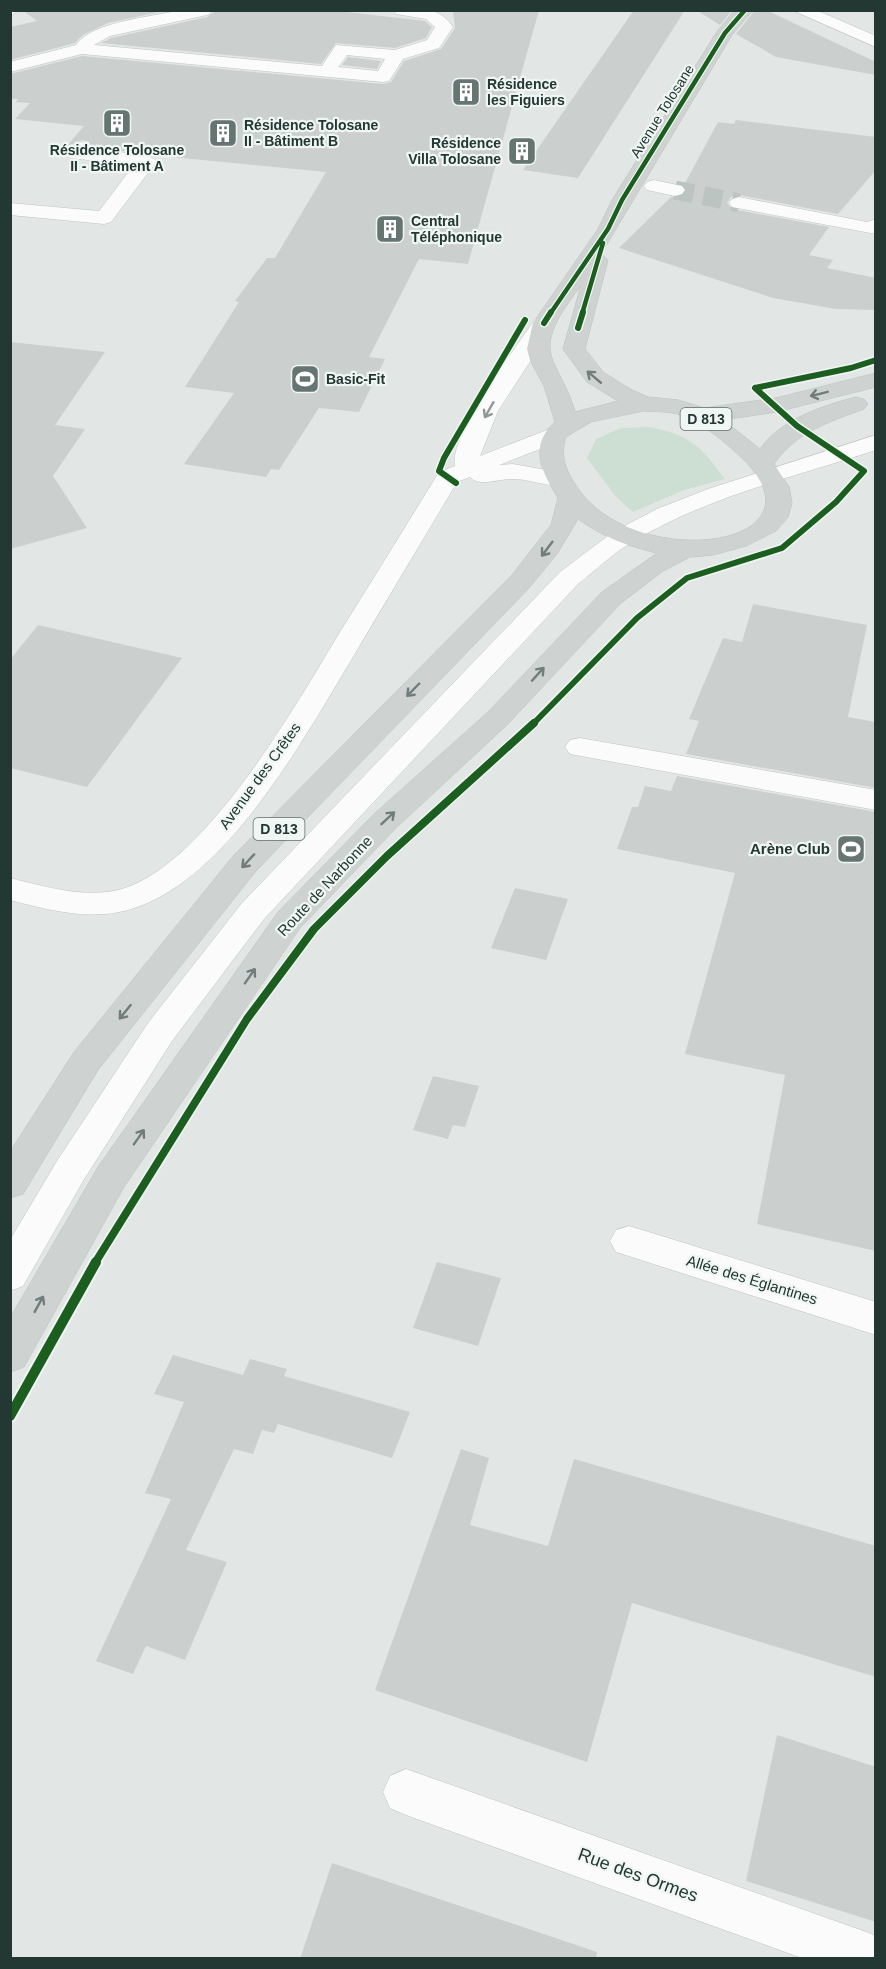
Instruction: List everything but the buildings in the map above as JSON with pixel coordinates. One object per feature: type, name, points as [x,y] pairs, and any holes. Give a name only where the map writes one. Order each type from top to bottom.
[{"type":"main road","name":"Avenue Tolosane","points":[[561,429],[556,386],[541,360],[538,349],[544,323],[608,229],[622,200],[725,33],[745,10]]},
{"type":"main road","name":"Avenue Tolosane","points":[[608,229],[574,349],[582,366],[595,380],[644,404]]},
{"type":"main road","name":"D 813","points":[[701,416],[776,405],[876,380]]},
{"type":"main road","points":[[565,488],[596,519],[622,537],[646,544],[685,549],[704,549],[729,544],[759,533],[776,516],[780,495],[766,470],[774,444],[797,426],[876,396]]},
{"type":"main road","name":"D 813","points":[[10,1184],[86,1061],[245,863],[520,582],[548,549],[564,525],[565,488],[550,458],[561,429],[600,412],[644,404],[669,405],[701,416],[731,436],[766,470]]},
{"type":"main road","name":"Route de Narbonne","points":[[10,1355],[111,1177],[289,920],[385,821],[498,718],[611,598],[654,565],[685,549]]},
{"type":"street","points":[[10,67],[82,49],[383,77],[396,54],[432,44],[444,27],[439,17],[433,14],[402,10]]},
{"type":"street","points":[[800,10],[876,42]]},
{"type":"street","points":[[82,49],[89,39],[105,32],[208,15]]},
{"type":"street","points":[[195,58],[211,42]]},
{"type":"street","points":[[10,209],[104,218],[147,161],[77,154],[81,148]]},
{"type":"street","points":[[654,186],[675,190]]},
{"type":"street","points":[[739,203],[871,229],[876,225]]},
{"type":"street","name":"Avenue Tolosane","points":[[470,468],[466,463],[468,446],[519,359],[544,323]]},
{"type":"street","name":"Avenue des Crêtes","points":[[10,889],[89,905],[128,898],[160,885],[189,863],[215,837],[284,749],[448,477],[561,429]]},
{"type":"street","points":[[10,1275],[70,1171],[160,1032],[253,911],[569,578],[622,537],[666,514],[766,470],[876,442]]},
{"type":"street","points":[[440,490],[477,476],[496,472],[529,472],[565,488]]},
{"type":"street","points":[[580,747],[876,800]]},
{"type":"street","name":"Allée des Églantines","points":[[629,1241],[876,1319]]},
{"type":"street","name":"Rue des Ormes","points":[[406,1792],[869,1959]]},
{"type":"green space","points":[[649,427],[675,434],[693,443],[725,479],[684,490],[633,512],[616,497],[587,458],[596,439],[621,428]]},
{"type":"tunnel","points":[[675,190],[739,203]]},
{"type":"cycle path","points":[[544,323],[608,229],[622,200],[725,33],[745,10]]},
{"type":"cycle path","points":[[578,328],[603,243]]},
{"type":"cycle path","points":[[456,483],[439,471],[444,458],[525,320]]},
{"type":"cycle path","points":[[755,388],[851,368],[876,360]]},
{"type":"cycle path","points":[[10,1416],[109,1238],[247,1019],[314,929],[387,856],[528,729],[637,618],[687,578],[782,548],[836,502],[864,471],[797,426],[755,388]]},
{"type":"place","name":"Résidence les Figuiers","points":[[466,92]]},
{"type":"place","name":"Résidence Tolosane II - Bâtiment A","points":[[117,123]]},
{"type":"place","name":"Résidence Tolosane II - Bâtiment B","points":[[223,133]]},
{"type":"place","name":"Résidence Villa Tolosane","points":[[522,151]]},
{"type":"place","name":"Central Téléphonique","points":[[390,229]]},
{"type":"place","name":"Basic-Fit","points":[[305,379]]},
{"type":"place","name":"Arène Club","points":[[851,849]]}]
